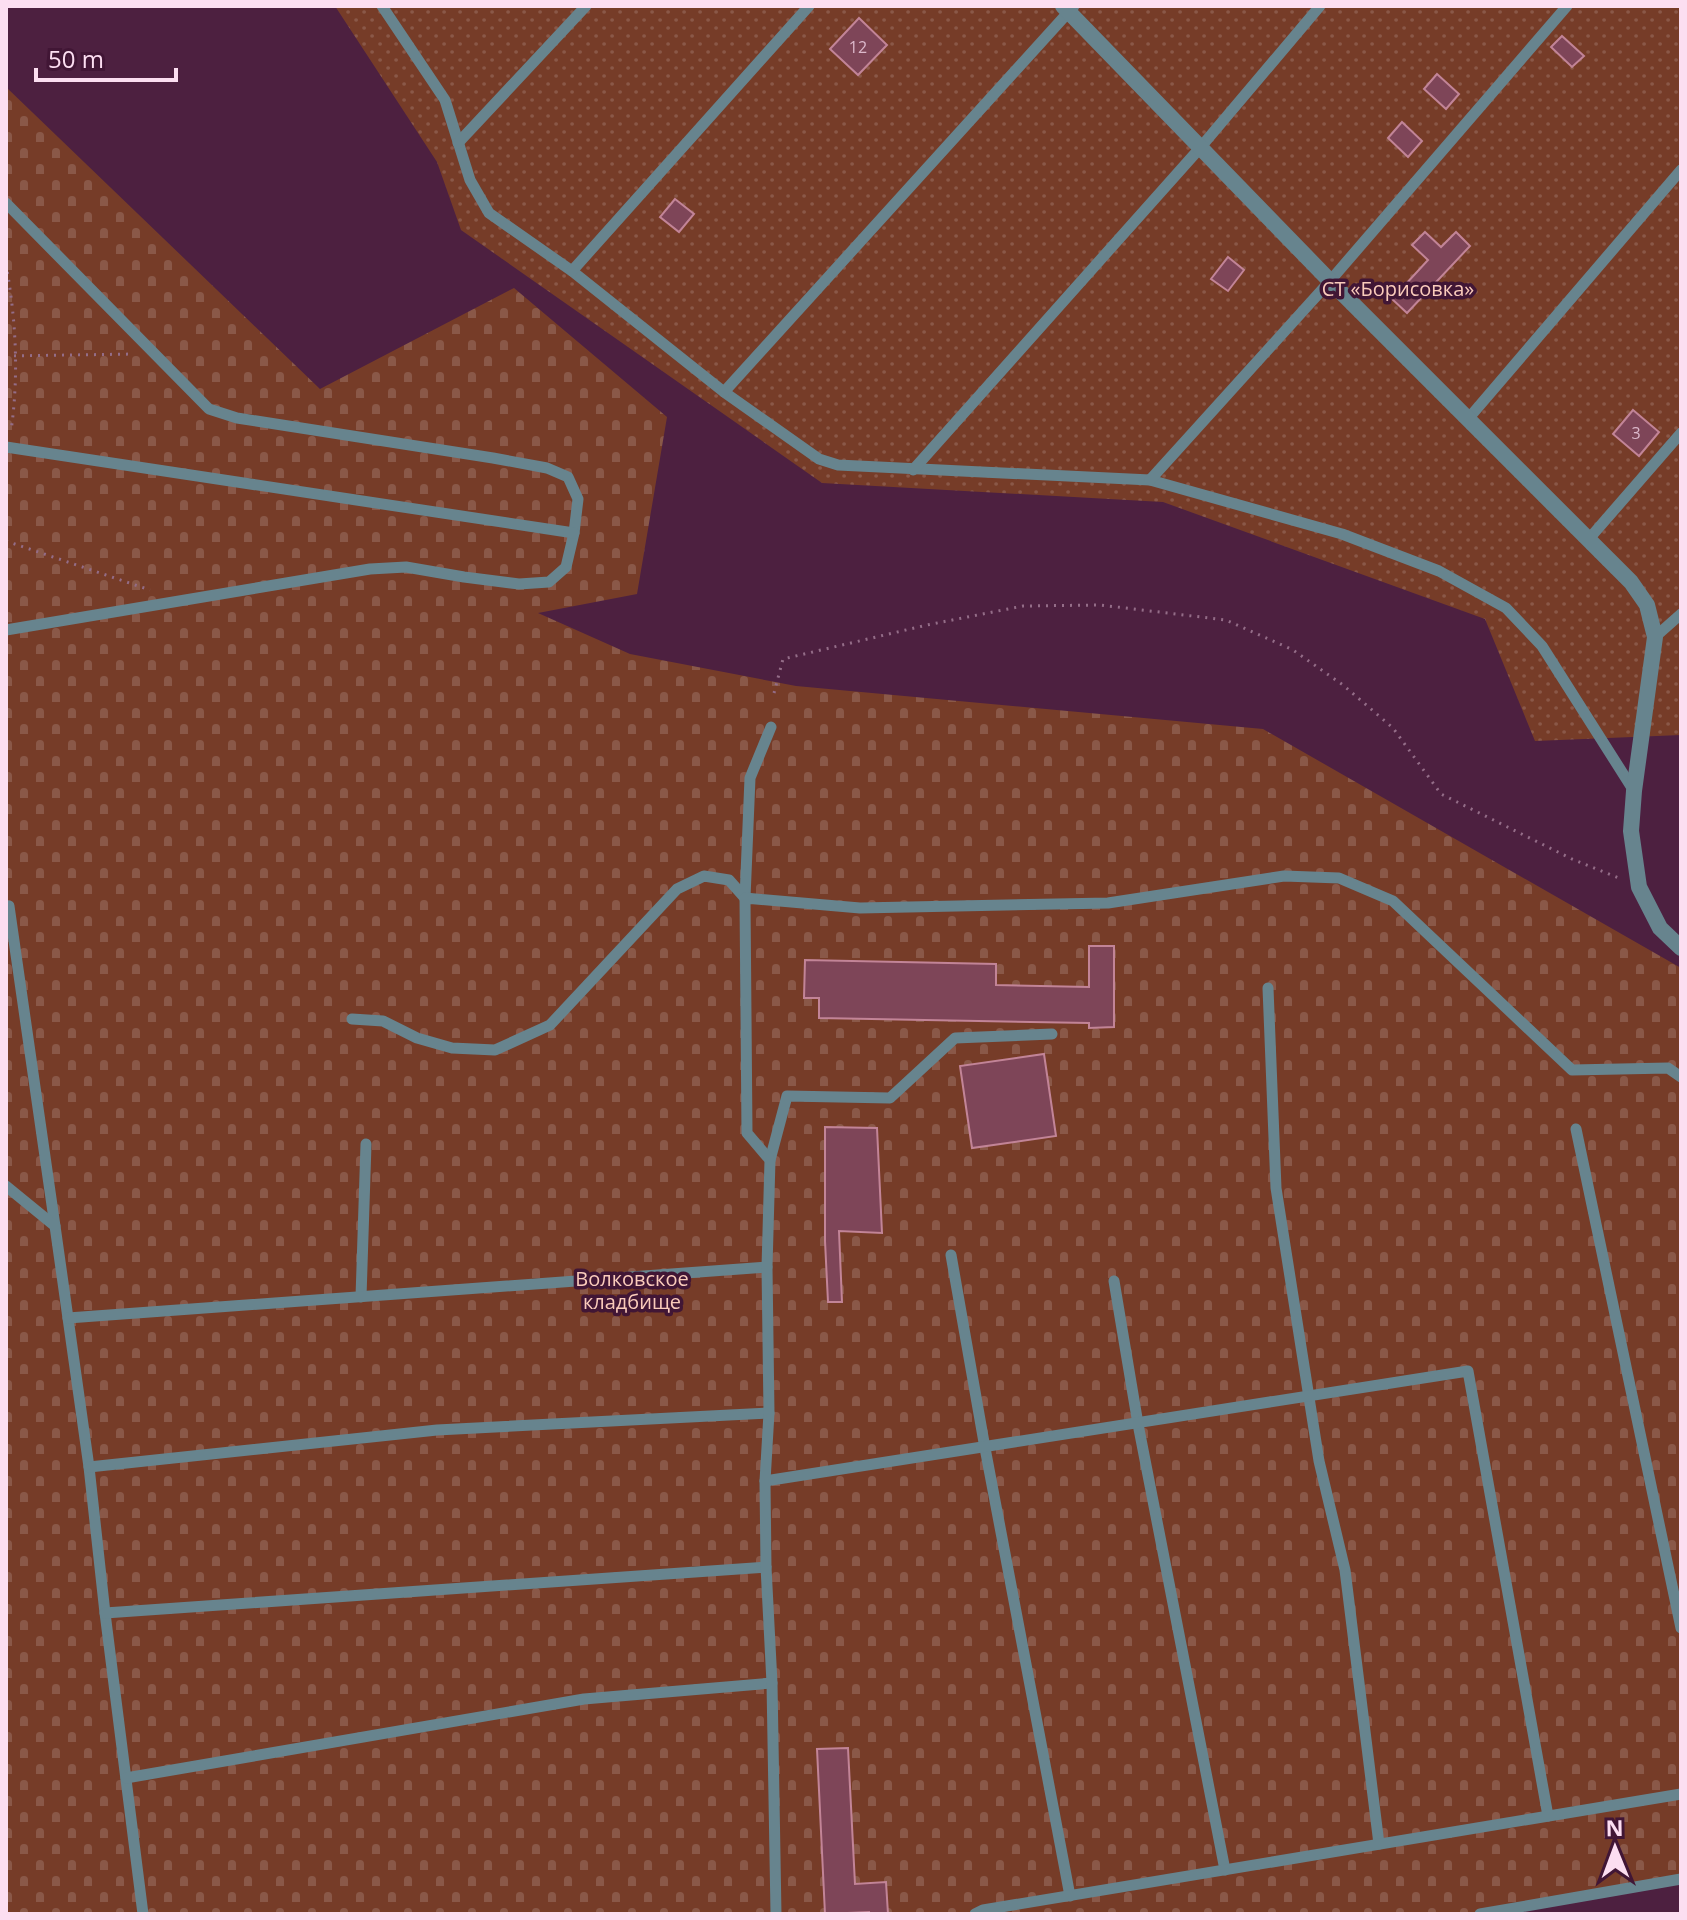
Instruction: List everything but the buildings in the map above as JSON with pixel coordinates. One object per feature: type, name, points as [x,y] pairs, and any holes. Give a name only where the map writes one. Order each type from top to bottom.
[{"type":"street","points":[[1069,8],[1330,281],[1631,582],[1647,605],[1655,637],[1631,831],[1639,887],[1660,928],[1681,948]]},
{"type":"lane","points":[[382,6],[445,100],[470,180],[489,213],[572,271],[724,392],[819,459],[838,465],[913,470],[1150,480],[1342,534],[1439,571],[1506,608],[1542,646],[1634,791]]},
{"type":"lane","points":[[458,143],[586,6]]},
{"type":"lane","points":[[572,271],[809,6]]},
{"type":"lane","points":[[913,470],[1200,148],[1320,6]]},
{"type":"lane","points":[[1150,480],[1330,281],[1567,6]]},
{"type":"lane","points":[[724,392],[1069,8]]},
{"type":"lane","points":[[1468,419],[1681,170]]},
{"type":"lane","points":[[6,203],[209,409],[237,418],[547,468],[568,477],[578,499],[566,567],[549,582],[519,584],[406,567],[370,569],[6,630]]},
{"type":"lane","points":[[1588,540],[1681,433]]},
{"type":"lane","points":[[8,447],[574,533]]},
{"type":"lane","points":[[1655,637],[1681,614]]},
{"type":"lane","points":[[770,1160],[747,1133],[745,898],[750,778],[771,727]]},
{"type":"lane","points":[[352,1019],[383,1021],[417,1038],[452,1048],[495,1050],[550,1025],[677,889],[704,876],[729,880],[745,898],[860,908],[1108,903],[1284,876],[1339,878],[1393,901],[1572,1070],[1668,1068],[1681,1077]]},
{"type":"lane","points":[[9,906],[89,1467],[143,1914]]},
{"type":"lane","points":[[1268,988],[1276,1188],[1319,1461],[1345,1570],[1379,1844]]},
{"type":"lane","points":[[776,1914],[772,1683],[766,1567],[765,1481],[769,1413],[767,1267],[770,1160],[787,1096],[890,1098],[955,1038],[1052,1034]]},
{"type":"lane","points":[[1576,1129],[1681,1628]]},
{"type":"lane","points":[[361,1297],[366,1144]]},
{"type":"lane","points":[[6,1186],[55,1226]]},
{"type":"lane","points":[[951,1255],[1070,1896]]},
{"type":"lane","points":[[68,1318],[767,1267]]},
{"type":"lane","points":[[1114,1281],[1138,1424],[1225,1870]]},
{"type":"lane","points":[[765,1481],[1468,1371],[1548,1816]]},
{"type":"lane","points":[[89,1467],[437,1430],[769,1413]]},
{"type":"lane","points":[[105,1613],[766,1567]]},
{"type":"lane","points":[[126,1778],[584,1699],[772,1683]]},
{"type":"lane","points":[[975,1914],[983,1910],[1681,1794]]},
{"type":"lane","points":[[1480,1914],[1681,1879]]},
{"type":"path","points":[[6,264],[13,304],[16,356],[16,398],[8,447]]},
{"type":"path","points":[[6,356],[156,354]]},
{"type":"path","points":[[6,541],[153,591]]},
{"type":"path","points":[[774,693],[783,659],[1023,606],[1100,605],[1226,620],[1293,650],[1343,685],[1393,728],[1441,794],[1572,859],[1639,887]]},
{"type":"green space","name":"СТ «Борисовка»","points":[[335,6],[1681,6],[1681,735],[1535,741],[1485,619],[1163,502],[822,483],[461,230],[437,162]]},
{"type":"green space","name":"Волковское кладбище","points":[[6,87],[320,389],[514,288],[667,417],[637,594],[538,613],[630,654],[796,686],[1263,729],[1681,968],[1681,1879],[1480,1914],[6,1914]]}]
